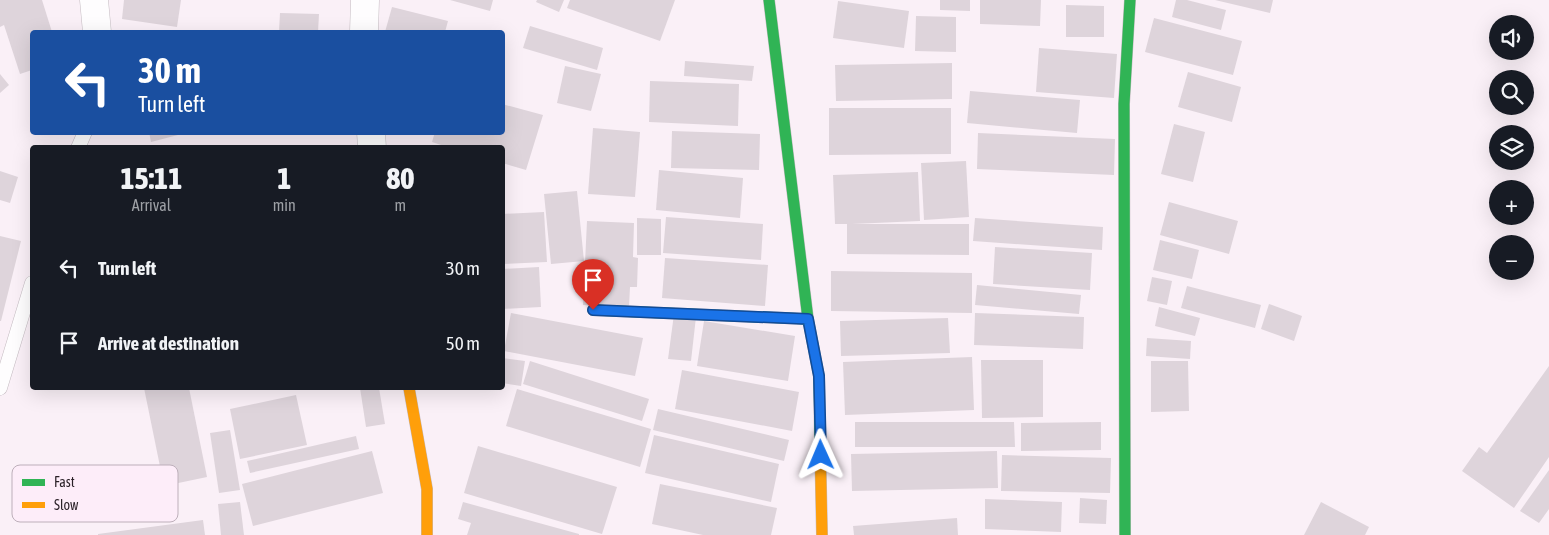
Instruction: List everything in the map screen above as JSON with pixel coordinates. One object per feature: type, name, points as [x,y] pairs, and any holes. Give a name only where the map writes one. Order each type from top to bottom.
[{"type":"street","points":[[94,0],[97,30]]},
{"type":"street","points":[[364,30],[365,0]]},
{"type":"street","points":[[769,0],[808,319],[819,376],[822,535]]},
{"type":"street","points":[[1125,535],[1124,104],[1130,0]]},
{"type":"street","points":[[593,310],[808,319]]},
{"type":"street","points":[[409,390],[427,490],[427,535]]},
{"type":"lane","points":[[0,388],[30,290]]},
{"type":"building","points":[[0,0],[42,0],[51,30],[30,30],[30,71],[20,74],[4,25],[0,27]]},
{"type":"building","points":[[124,0],[181,0],[177,27],[122,19]]},
{"type":"building","points":[[450,0],[493,0],[490,11]]},
{"type":"building","points":[[537,0],[564,0],[559,12],[536,2]]},
{"type":"building","points":[[570,0],[675,0],[660,41],[567,8]]},
{"type":"building","points":[[940,0],[970,0],[970,11],[940,10]]},
{"type":"building","points":[[980,0],[1041,0],[1040,26],[980,24]]},
{"type":"building","points":[[1176,0],[1187,0],[1226,10],[1221,30],[1172,17]]},
{"type":"building","points":[[1215,0],[1273,0],[1270,13]]},
{"type":"building","points":[[838,1],[909,11],[904,48],[833,38]]},
{"type":"building","points":[[1066,5],[1104,6],[1104,37],[1066,37]]},
{"type":"building","points":[[392,7],[448,21],[446,30],[386,30]]},
{"type":"building","points":[[280,13],[319,14],[318,30],[279,30]]},
{"type":"building","points":[[916,16],[956,17],[956,52],[915,51]]},
{"type":"building","points":[[1154,18],[1242,41],[1233,75],[1145,52]]},
{"type":"building","points":[[530,26],[603,48],[597,70],[523,48]]},
{"type":"building","points":[[1039,48],[1117,54],[1114,98],[1036,92]]},
{"type":"building","points":[[685,61],[754,66],[752,81],[684,76]]},
{"type":"building","points":[[952,63],[952,99],[836,101],[835,65]]},
{"type":"building","points":[[565,66],[601,74],[591,111],[557,103]]},
{"type":"building","points":[[1188,72],[1241,87],[1232,122],[1178,107]]},
{"type":"building","points":[[0,74],[9,85],[0,93]]},
{"type":"building","points":[[650,81],[739,84],[738,126],[649,122]]},
{"type":"building","points":[[970,91],[1080,100],[1077,133],[967,123]]},
{"type":"building","points":[[505,105],[543,115],[526,170],[505,164],[505,145],[441,145],[432,142],[434,135],[505,135]]},
{"type":"building","points":[[829,108],[951,108],[951,154],[829,155]]},
{"type":"building","points":[[1174,124],[1205,132],[1193,182],[1161,174]]},
{"type":"building","points":[[593,128],[640,132],[635,197],[588,194]]},
{"type":"building","points":[[672,131],[760,134],[759,170],[671,168]]},
{"type":"building","points":[[978,133],[1115,139],[1114,175],[977,169]]},
{"type":"building","points":[[150,135],[178,135],[151,142]]},
{"type":"building","points":[[966,161],[969,217],[924,220],[921,163]]},
{"type":"building","points":[[659,170],[743,178],[740,218],[656,210]]},
{"type":"building","points":[[0,171],[18,177],[10,203],[0,200]]},
{"type":"building","points":[[918,172],[920,221],[852,224],[969,224],[969,255],[847,254],[847,224],[835,224],[833,175]]},
{"type":"building","points":[[577,191],[584,261],[551,264],[544,194]]},
{"type":"building","points":[[1169,202],[1238,221],[1229,254],[1160,235]]},
{"type":"building","points":[[544,212],[547,262],[505,264],[505,214]]},
{"type":"building","points":[[666,217],[763,224],[761,260],[663,253]]},
{"type":"building","points":[[637,218],[661,219],[661,255],[637,255]]},
{"type":"building","points":[[975,218],[1103,227],[1102,250],[973,241]]},
{"type":"building","points":[[587,221],[634,223],[633,257],[638,258],[637,287],[630,287],[629,307],[583,305]]},
{"type":"building","points":[[0,236],[21,241],[1,321],[0,321]]},
{"type":"building","points":[[1160,240],[1199,250],[1192,279],[1153,270]]},
{"type":"building","points":[[995,247],[1092,253],[1090,290],[993,284]]},
{"type":"building","points":[[665,258],[768,265],[765,306],[662,298]]},
{"type":"building","points":[[539,267],[541,307],[505,309],[505,269]]},
{"type":"building","points":[[831,271],[972,273],[972,313],[831,311]]},
{"type":"building","points":[[1152,277],[1172,281],[1167,305],[1147,301]]},
{"type":"building","points":[[977,285],[1081,295],[1079,314],[975,305]]},
{"type":"building","points":[[1187,286],[1261,305],[1255,328],[1181,308]]},
{"type":"building","points":[[1269,304],[1302,316],[1294,341],[1261,329]]},
{"type":"building","points":[[1159,307],[1200,318],[1195,336],[1155,326]]},
{"type":"building","points":[[511,313],[643,338],[635,376],[505,351]]},
{"type":"building","points":[[975,313],[1084,317],[1083,349],[974,345]]},
{"type":"building","points":[[674,314],[696,317],[691,361],[668,359]]},
{"type":"building","points":[[948,318],[950,353],[841,356],[840,321]]},
{"type":"building","points":[[704,321],[795,336],[788,381],[697,366]]},
{"type":"building","points":[[1147,338],[1191,341],[1190,359],[1146,356]]},
{"type":"building","points":[[972,357],[974,410],[845,415],[843,362]]},
{"type":"building","points":[[505,358],[525,361],[521,386],[505,383]]},
{"type":"building","points":[[981,360],[1043,360],[1043,417],[982,418]]},
{"type":"building","points":[[530,361],[649,399],[642,421],[523,384]]},
{"type":"building","points":[[1151,361],[1188,361],[1189,411],[1151,412]]},
{"type":"building","points":[[1549,366],[1549,457],[1514,508],[1462,471],[1479,447],[1487,453]]},
{"type":"building","points":[[682,370],[799,392],[792,431],[675,409]]},
{"type":"building","points":[[517,389],[651,429],[640,467],[506,426]]},
{"type":"building","points":[[144,390],[189,390],[207,477],[178,483],[178,465],[160,465]]},
{"type":"building","points":[[360,390],[379,390],[385,424],[366,427]]},
{"type":"building","points":[[296,395],[307,445],[240,459],[230,409]]},
{"type":"building","points":[[658,409],[789,440],[784,461],[653,430]]},
{"type":"building","points":[[855,422],[1014,422],[1015,447],[855,447]]},
{"type":"building","points":[[1101,422],[1101,450],[1021,451],[1021,423]]},
{"type":"building","points":[[230,430],[240,490],[219,493],[210,433]]},
{"type":"building","points":[[654,435],[779,464],[771,502],[645,473]]},
{"type":"building","points":[[356,436],[359,449],[250,473],[247,461]]},
{"type":"building","points":[[478,446],[617,487],[602,534],[464,493]]},
{"type":"building","points":[[372,451],[383,493],[253,526],[242,484]]},
{"type":"building","points":[[997,451],[998,488],[852,491],[851,454]]},
{"type":"building","points":[[1002,455],[1111,458],[1110,493],[1001,491]]},
{"type":"building","points":[[1549,470],[1549,509],[1539,523],[1520,511]]},
{"type":"building","points":[[660,484],[777,508],[771,535],[703,535],[652,524]]},
{"type":"building","points":[[1080,498],[1107,500],[1106,524],[1079,523]]},
{"type":"building","points":[[985,499],[1062,502],[1061,532],[985,529]]},
{"type":"building","points":[[240,502],[244,535],[221,535],[218,504]]},
{"type":"building","points":[[463,502],[579,535],[467,535],[471,523],[458,519]]},
{"type":"building","points":[[1321,502],[1369,527],[1365,535],[1304,535]]},
{"type":"building","points":[[957,518],[958,535],[854,535],[853,526]]},
{"type":"building","points":[[203,520],[205,535],[98,535],[98,534]]},
{"type":"traffic: fast","points":[[769,0],[808,319],[819,376],[820,440]]},
{"type":"traffic: fast","points":[[1125,535],[1124,104],[1130,0]]},
{"type":"traffic: fast","points":[[593,310],[808,319]]},
{"type":"traffic: slow","points":[[409,390],[427,489],[427,535]]},
{"type":"traffic: slow","points":[[820,440],[822,535]]},
{"type":"route","points":[[593,310],[808,319],[819,376],[821,455]]}]
